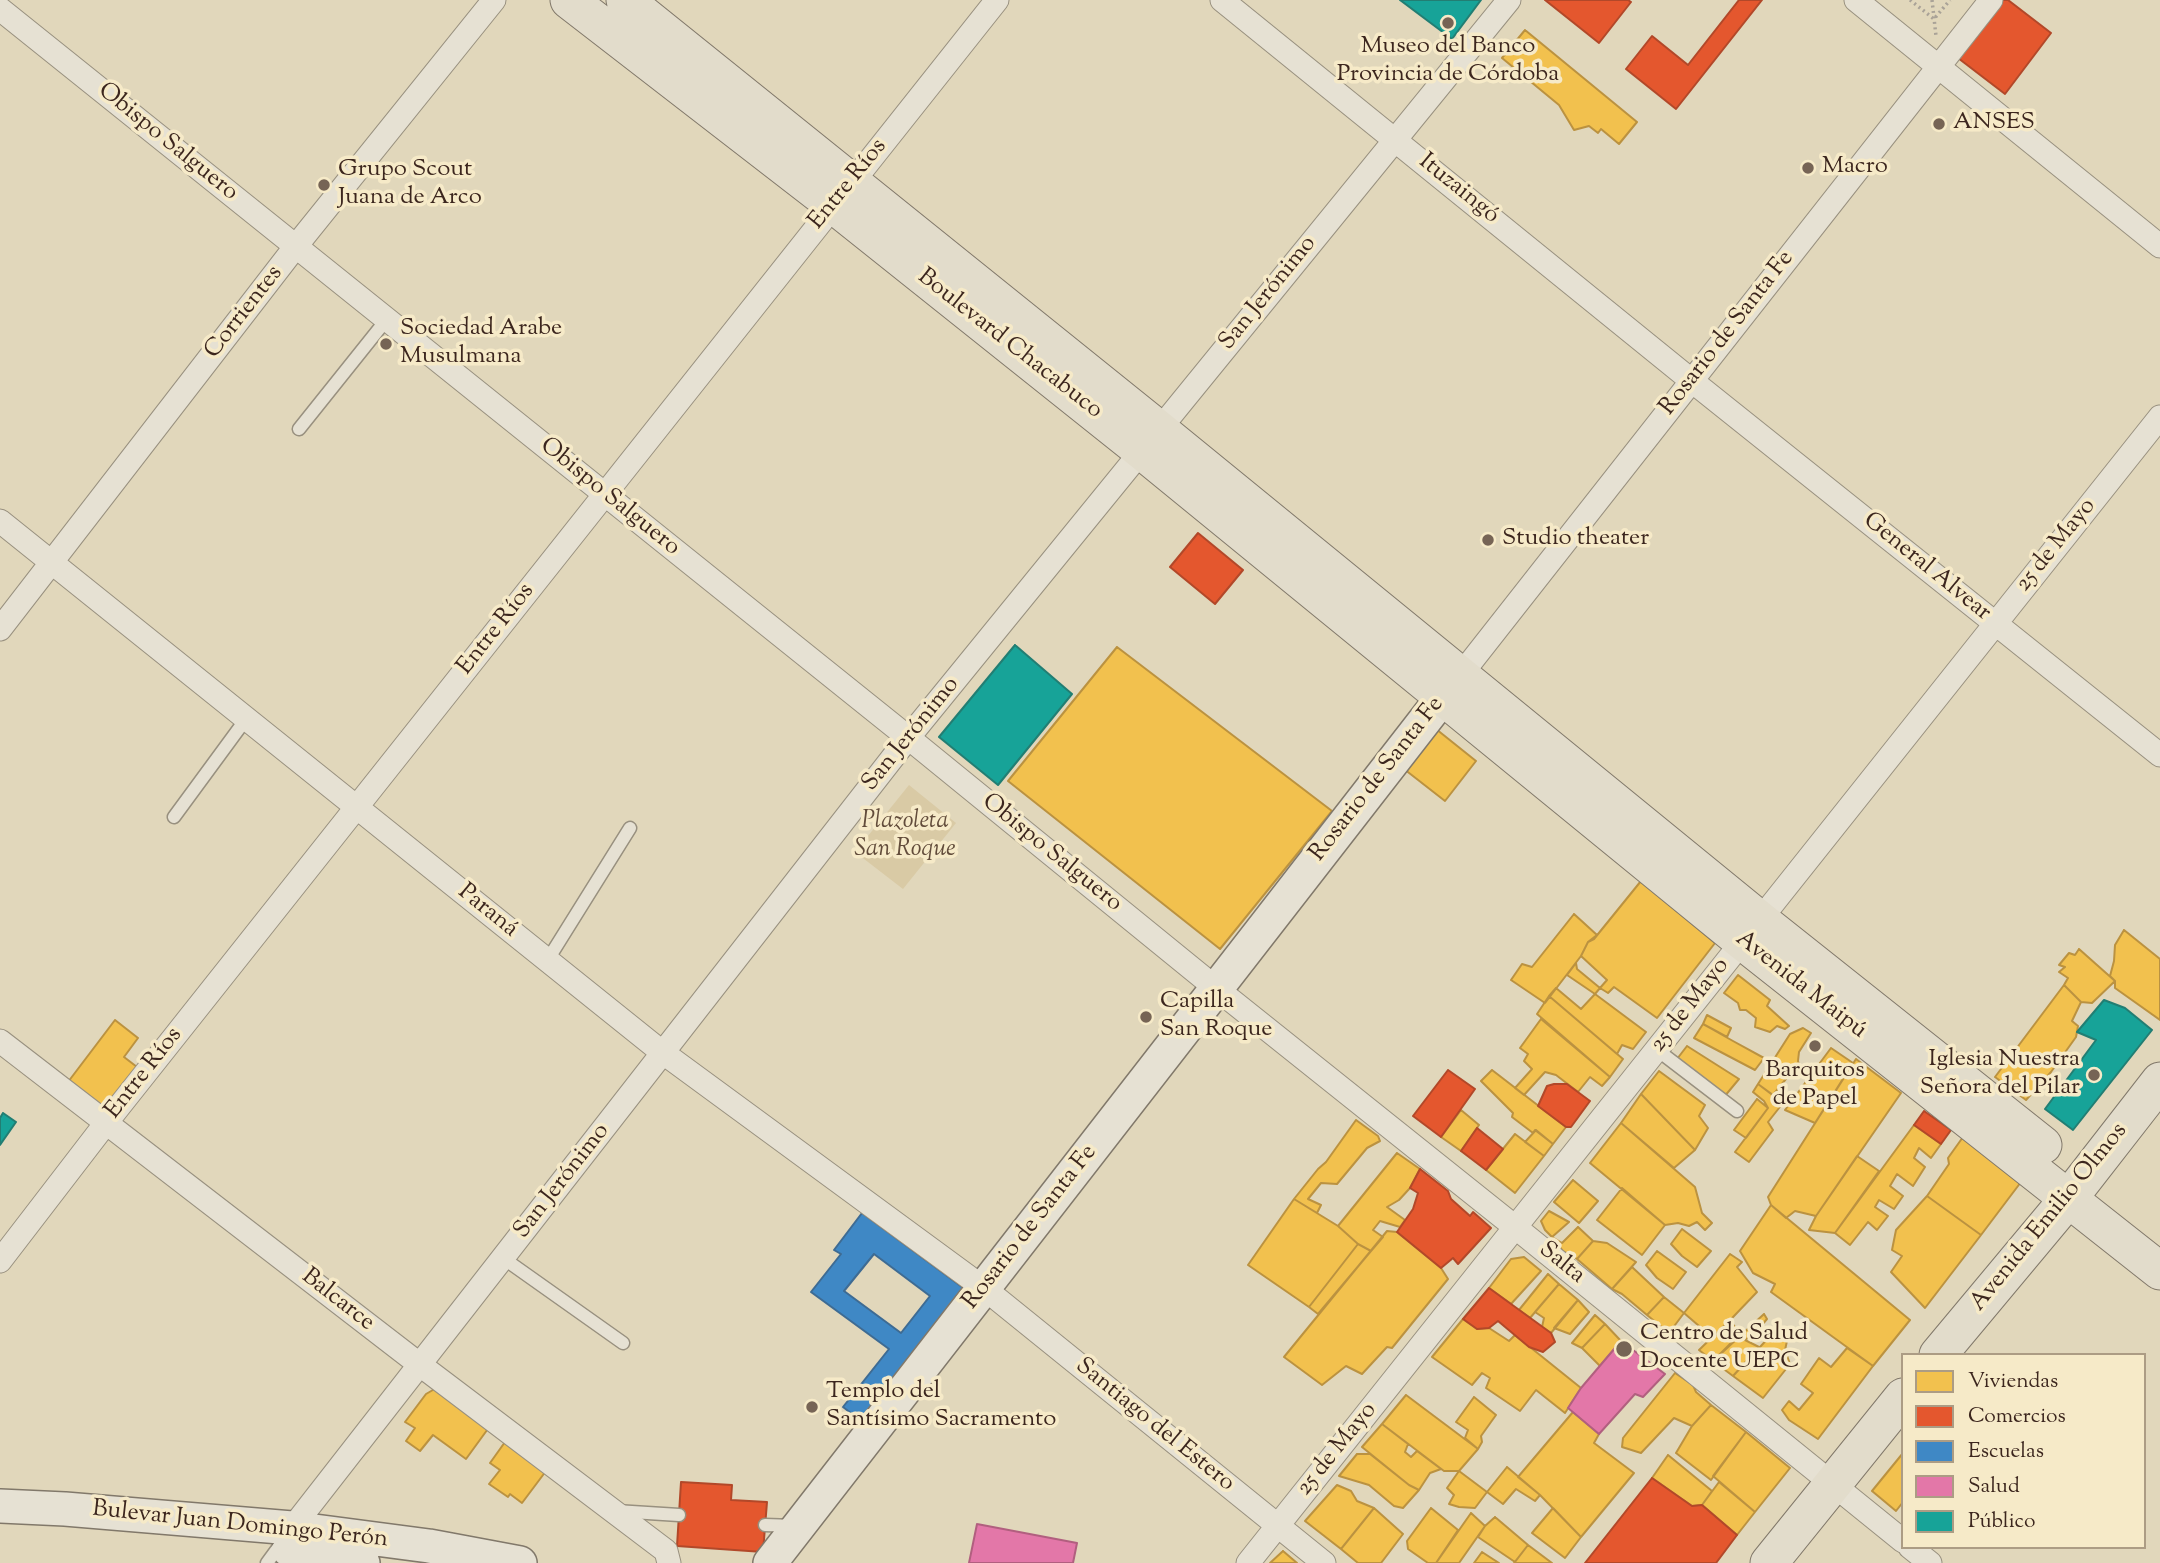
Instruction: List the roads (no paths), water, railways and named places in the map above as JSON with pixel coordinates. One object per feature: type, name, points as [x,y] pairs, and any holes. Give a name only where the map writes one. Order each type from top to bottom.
[{"type":"main road","name":"Boulevard Chacabuco","points":[[569,0],[843,194]]},
{"type":"main road","name":"Boulevard Chacabuco","points":[[625,0],[843,194],[1452,686]]},
{"type":"main road","name":"Avenida Maipú","points":[[1452,686],[1751,930],[2076,1188],[2160,1270]]},
{"type":"main road","name":"Avenida Emilio Olmos","points":[[1940,1353],[2160,1081]]},
{"type":"main road","name":"Avenida Maipú","points":[[2076,1188],[2160,1240]]},
{"type":"main road","points":[[1769,1563],[1832,1483],[1899,1408]]},
{"type":"street","name":"Corrientes","points":[[0,629],[296,246],[494,0]]},
{"type":"street","name":"Entre Ríos","points":[[0,1261],[106,1123],[997,0]]},
{"type":"street","name":"Ituzaingó","points":[[1222,0],[1692,381]]},
{"type":"street","name":"San Jerónimo","points":[[279,1546],[908,738],[1509,0]]},
{"type":"street","points":[[1856,0],[2160,246]]},
{"type":"street","name":"Rosario de Santa Fe","points":[[769,1563],[1991,0]]},
{"type":"street","name":"Obispo Salguero","points":[[0,9],[908,738],[1216,989]]},
{"type":"street","name":"General Alvear","points":[[1692,381],[2160,755]]},
{"type":"street","name":"25 de Mayo","points":[[1248,1563],[2160,417]]},
{"type":"street","name":"Paraná","points":[[0,521],[663,1053],[985,1289]]},
{"type":"street","name":"Salta","points":[[1216,989],[1516,1227],[1901,1539]]},
{"type":"street","name":"Balcarce","points":[[0,1041],[666,1551],[669,1563]]},
{"type":"street","name":"Santiago del Estero","points":[[985,1289],[1324,1563]]},
{"type":"street","name":"Bulevar Juan Domingo Perón","points":[[0,1506],[65,1509],[363,1563]]},
{"type":"street","name":"Bulevar Juan Domingo Perón","points":[[0,1526],[172,1536],[279,1546],[429,1546],[520,1563]]},
{"type":"street","points":[[1912,1549],[1930,1563]]},
{"type":"lane","points":[[299,429],[387,319]]},
{"type":"lane","points":[[174,817],[246,719]]},
{"type":"lane","points":[[547,961],[630,828]]},
{"type":"lane","points":[[1656,1049],[1737,1111]]},
{"type":"lane","points":[[503,1258],[623,1343]]},
{"type":"lane","points":[[612,1510],[679,1515]]},
{"type":"lane","points":[[765,1525],[799,1526]]},
{"type":"place","name":"Museo del Banco Provincia de Córdoba","points":[[1448,23]]},
{"type":"place","name":"ANSES","points":[[1939,124]]},
{"type":"place","name":"Macro","points":[[1808,168]]},
{"type":"place","name":"Grupo Scout Juana de Arco","points":[[324,185]]},
{"type":"place","name":"Sociedad Arabe Musulmana","points":[[386,344]]},
{"type":"place","name":"Studio theater","points":[[1488,540]]},
{"type":"place","name":"Capilla San Roque","points":[[1146,1017]]},
{"type":"place","name":"Barquitos de Papel","points":[[1815,1046]]},
{"type":"place","name":"Iglesia Nuestra Señora del Pilar","points":[[2094,1075]]},
{"type":"place","name":"Centro de Salud Docente UEPC","points":[[1624,1349]]},
{"type":"place","name":"Templo del Santísimo Sacramento","points":[[812,1407]]},
{"type":"park label","name":"Plazoleta San Roque","points":[[905,837]]}]
